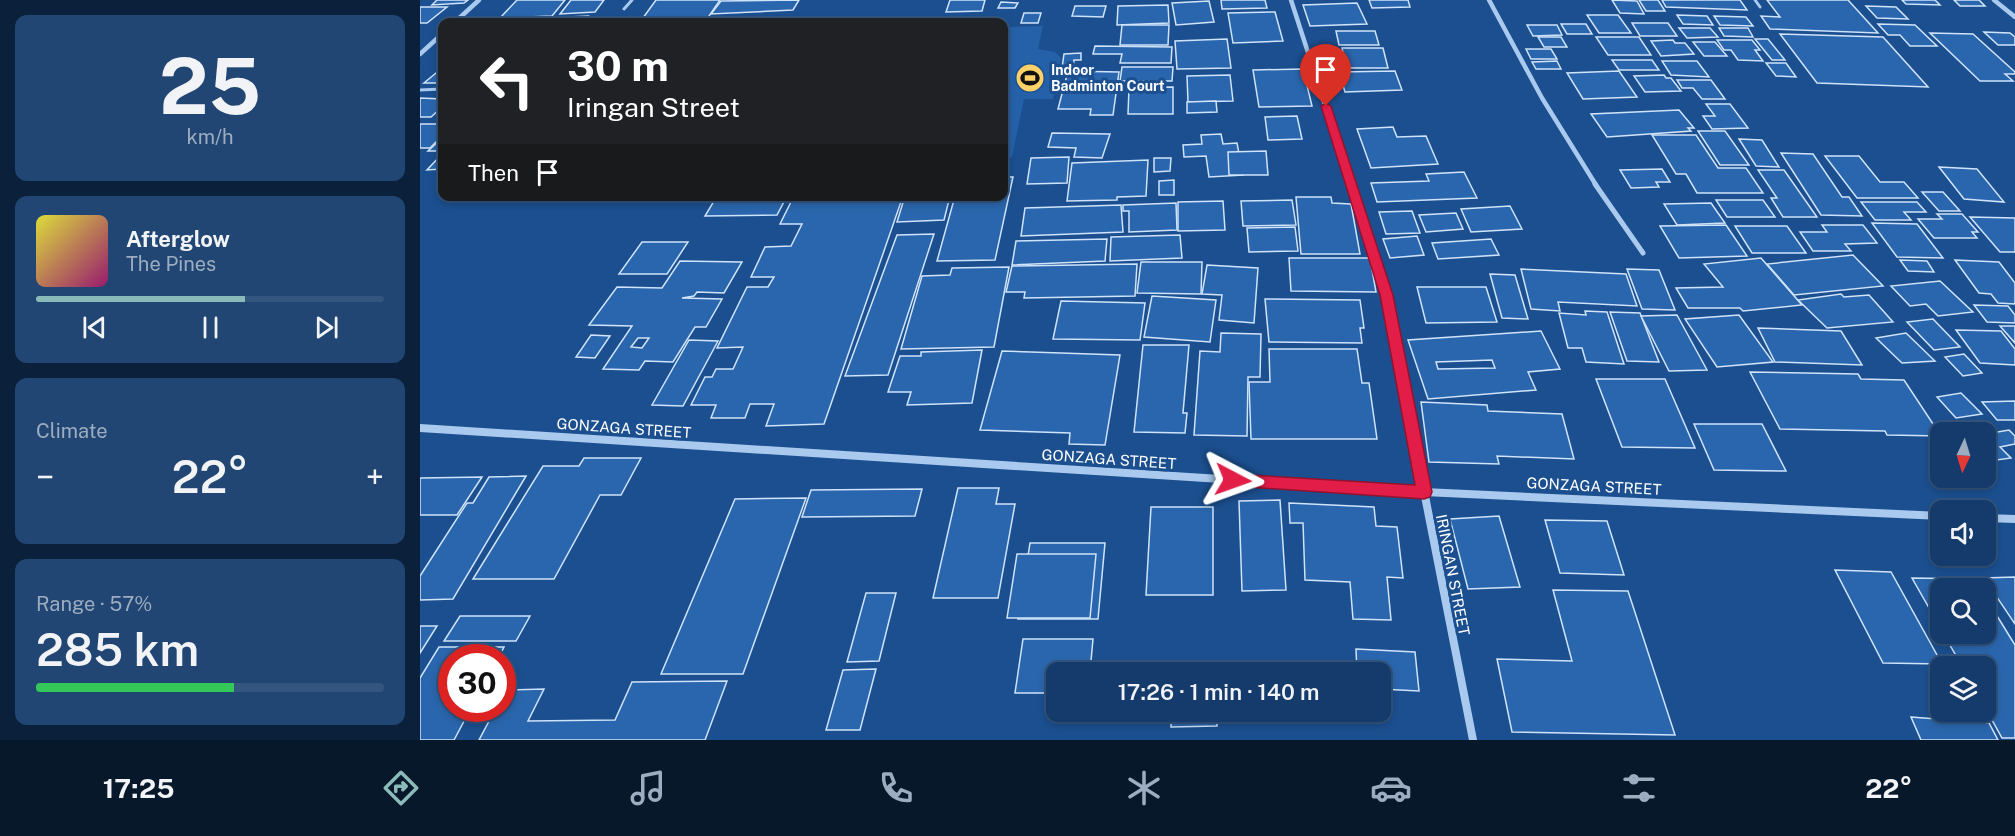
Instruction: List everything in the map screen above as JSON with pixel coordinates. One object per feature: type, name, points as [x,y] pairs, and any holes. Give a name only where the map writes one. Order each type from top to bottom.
[{"type":"street","points":[[459,18],[479,0]]},
{"type":"street","name":"IRINGAN STREET","points":[[1291,0],[1386,295],[1473,740]]},
{"type":"street","points":[[1489,0],[1512,46],[1563,133],[1600,194],[1643,254]]},
{"type":"street","points":[[1994,0],[2015,17]]},
{"type":"street","points":[[420,54],[438,38]]},
{"type":"street","name":"GONZAGA STREET","points":[[420,428],[1424,492],[1930,515]]},
{"type":"street","points":[[1996,518],[2015,519]]},
{"type":"lane","points":[[624,9],[632,0]]},
{"type":"lane","points":[[1755,0],[1760,7]]},
{"type":"lane","points":[[420,90],[438,89]]},
{"type":"shaded area","name":"Indoor Badminton Court","points":[[1043,26],[1038,49],[1055,52],[1061,58],[1053,99],[1024,99],[1012,157],[1008,158],[1008,27]]},
{"type":"building","points":[[437,0],[468,0],[464,3],[432,5]]},
{"type":"building","points":[[517,0],[565,0],[552,16],[500,18]]},
{"type":"building","points":[[571,0],[604,0],[595,12],[560,14]]},
{"type":"building","points":[[656,0],[720,0],[708,18],[643,18]]},
{"type":"building","points":[[799,0],[793,10],[711,14],[721,1]]},
{"type":"building","points":[[950,0],[985,0],[982,11],[946,12]]},
{"type":"building","points":[[1221,0],[1265,0],[1267,8],[1222,9]]},
{"type":"building","points":[[1369,0],[1408,0],[1410,7],[1372,8]]},
{"type":"building","points":[[1612,0],[1637,1],[1644,14],[1620,13]]},
{"type":"building","points":[[1639,0],[1658,0],[1665,11],[1646,11]]},
{"type":"building","points":[[1662,0],[1740,0],[1747,10],[1666,7]]},
{"type":"building","points":[[1767,0],[1848,0],[1878,33],[1770,29],[1761,16],[1780,17]]},
{"type":"building","points":[[1902,0],[1935,0],[1940,5],[1906,4]]},
{"type":"building","points":[[1954,0],[1979,0],[1985,6],[1960,6]]},
{"type":"building","points":[[1209,1],[1214,22],[1176,25],[1172,3]]},
{"type":"building","points":[[1001,2],[1018,3],[1015,8],[998,8]]},
{"type":"building","points":[[1357,3],[1367,24],[1310,26],[1303,5]]},
{"type":"building","points":[[1168,5],[1169,23],[1117,25],[1118,6]]},
{"type":"building","points":[[1075,6],[1106,6],[1103,17],[1072,16]]},
{"type":"building","points":[[1866,6],[1896,7],[1908,19],[1877,18]]},
{"type":"building","points":[[420,7],[447,7],[427,23],[420,23]]},
{"type":"building","points":[[1275,12],[1283,41],[1233,43],[1228,13]]},
{"type":"building","points":[[1024,13],[1041,13],[1038,23],[1021,23]]},
{"type":"building","points":[[1587,15],[1618,15],[1631,33],[1599,33]]},
{"type":"building","points":[[1677,15],[1707,16],[1713,25],[1683,24]]},
{"type":"building","points":[[588,16],[586,18],[544,18]]},
{"type":"building","points":[[1714,16],[1746,17],[1753,26],[1720,25]]},
{"type":"building","points":[[1632,23],[1668,23],[1677,36],[1640,36]]},
{"type":"building","points":[[1561,24],[1586,24],[1592,34],[1567,34]]},
{"type":"building","points":[[1878,24],[1915,25],[1937,46],[1910,46],[1900,35],[1888,35]]},
{"type":"building","points":[[1122,25],[1169,25],[1168,45],[1120,45]]},
{"type":"building","points":[[1527,25],[1557,25],[1562,35],[1533,36]]},
{"type":"building","points":[[1679,28],[1710,28],[1718,37],[1687,38]]},
{"type":"building","points":[[1719,28],[1748,28],[1753,37],[1724,36]]},
{"type":"building","points":[[1336,31],[1375,31],[1379,45],[1339,45]]},
{"type":"building","points":[[1984,32],[2010,33],[2015,37],[2015,45],[1998,45]]},
{"type":"building","points":[[1930,33],[1973,34],[2015,72],[2015,74],[2005,74],[2013,81],[1980,81]]},
{"type":"building","points":[[1780,34],[1883,37],[1928,87],[1817,83]]},
{"type":"building","points":[[1538,37],[1561,37],[1567,47],[1544,47]]},
{"type":"building","points":[[1596,37],[1639,37],[1651,55],[1608,55]]},
{"type":"building","points":[[1227,39],[1231,68],[1177,69],[1175,41]]},
{"type":"building","points":[[1755,39],[1768,39],[1785,60],[1772,60]]},
{"type":"building","points":[[1673,40],[1675,43],[1685,43],[1694,54],[1661,56],[1651,41]]},
{"type":"building","points":[[1717,40],[1752,40],[1760,50],[1755,50],[1763,61],[1738,60],[1731,50],[1724,50]]},
{"type":"building","points":[[1693,42],[1715,42],[1727,56],[1704,56]]},
{"type":"building","points":[[1095,46],[1172,47],[1171,63],[1120,63],[1122,54],[1093,54]]},
{"type":"building","points":[[1342,48],[1383,48],[1388,68],[1346,68]]},
{"type":"building","points":[[1526,49],[1551,49],[1557,59],[1531,59]]},
{"type":"building","points":[[1081,53],[1081,60],[1074,60],[1073,67],[1062,68],[1064,54]]},
{"type":"building","points":[[1612,60],[1652,60],[1659,70],[1619,70]]},
{"type":"building","points":[[1557,61],[1561,69],[1536,69],[1532,62]]},
{"type":"building","points":[[1662,61],[1697,61],[1709,77],[1671,75]]},
{"type":"building","points":[[1766,63],[1786,63],[1796,77],[1776,76]]},
{"type":"building","points":[[1122,67],[1173,67],[1172,81],[1120,81]]},
{"type":"building","points":[[1303,69],[1312,106],[1259,107],[1253,70]]},
{"type":"building","points":[[438,71],[438,83],[424,83]]},
{"type":"building","points":[[1068,71],[1119,72],[1113,115],[1090,115],[1091,109],[1058,109]]},
{"type":"building","points":[[1395,71],[1402,90],[1345,92],[1339,72]]},
{"type":"building","points":[[1619,71],[1637,97],[1583,99],[1567,73]]},
{"type":"building","points":[[1230,75],[1233,101],[1188,102],[1187,76]]},
{"type":"building","points":[[1664,75],[1666,78],[1671,78],[1681,91],[1645,92],[1634,76]]},
{"type":"building","points":[[1677,80],[1711,80],[1725,99],[1702,99],[1693,88],[1682,88]]},
{"type":"building","points":[[1173,87],[1173,114],[1128,114],[1129,88]]},
{"type":"building","points":[[420,98],[438,99],[438,111],[431,117],[420,117]]},
{"type":"building","points":[[1216,101],[1217,112],[1187,113],[1187,102]]},
{"type":"building","points":[[1706,104],[1730,104],[1748,128],[1712,129],[1703,116],[1715,116]]},
{"type":"building","points":[[1679,110],[1694,128],[1688,128],[1691,131],[1607,137],[1591,114]]},
{"type":"building","points":[[1297,116],[1302,139],[1268,140],[1265,117]]},
{"type":"building","points":[[420,124],[438,124],[438,140],[430,148],[420,148]]},
{"type":"building","points":[[1393,127],[1397,137],[1426,136],[1438,164],[1371,168],[1357,129]]},
{"type":"building","points":[[1698,131],[1725,131],[1749,165],[1720,165]]},
{"type":"building","points":[[1052,133],[1110,134],[1102,158],[1074,157],[1076,148],[1048,147]]},
{"type":"building","points":[[1221,134],[1223,144],[1237,143],[1243,175],[1209,177],[1206,156],[1184,157],[1183,145],[1202,144],[1201,135]]},
{"type":"building","points":[[1652,135],[1696,135],[1718,168],[1746,168],[1763,193],[1697,193],[1686,174],[1676,174]]},
{"type":"building","points":[[1739,139],[1762,140],[1779,167],[1756,166]]},
{"type":"building","points":[[438,142],[438,151],[428,151]]},
{"type":"building","points":[[1266,151],[1268,175],[1229,175],[1228,152]]},
{"type":"building","points":[[1781,153],[1813,154],[1842,197],[1849,197],[1862,216],[1821,215]]},
{"type":"building","points":[[1825,156],[1859,156],[1880,182],[1904,182],[1918,198],[1857,198]]},
{"type":"building","points":[[1069,157],[1067,183],[1027,184],[1031,158]]},
{"type":"building","points":[[438,158],[438,169],[427,170]]},
{"type":"building","points":[[1154,158],[1171,158],[1170,171],[1154,172]]},
{"type":"building","points":[[1148,160],[1146,196],[1117,197],[1117,200],[1067,201],[1072,163]]},
{"type":"building","points":[[1939,167],[1977,169],[2004,202],[1964,199]]},
{"type":"building","points":[[1662,169],[1670,182],[1656,182],[1659,187],[1631,188],[1620,170]]},
{"type":"building","points":[[1758,170],[1784,170],[1817,217],[1783,217],[1771,198],[1777,198]]},
{"type":"building","points":[[1464,172],[1477,198],[1377,202],[1371,183],[1429,181],[1426,174]]},
{"type":"building","points":[[1008,177],[1013,177],[1008,200]]},
{"type":"building","points":[[1174,180],[1174,195],[1159,195],[1159,181]]},
{"type":"building","points":[[1922,192],[1943,192],[1960,211],[1939,211]]},
{"type":"building","points":[[1296,197],[1331,197],[1332,203],[1351,204],[1360,254],[1301,254]]},
{"type":"building","points":[[1292,200],[1296,225],[1243,226],[1241,201]]},
{"type":"building","points":[[1716,200],[1763,200],[1775,217],[1727,217]]},
{"type":"building","points":[[714,201],[784,201],[777,215],[705,216]]},
{"type":"building","points":[[792,201],[901,201],[824,424],[766,426],[774,404],[750,404],[745,418],[711,418],[716,405],[691,405],[705,377],[712,377],[716,369],[733,369],[743,347],[717,348],[747,287],[768,287],[774,277],[751,277],[765,247],[791,246],[802,224],[780,224]]},
{"type":"building","points":[[903,201],[949,201],[944,220],[897,222]]},
{"type":"building","points":[[954,201],[1008,201],[995,260],[937,261]]},
{"type":"building","points":[[1223,201],[1225,230],[1178,231],[1178,202]]},
{"type":"building","points":[[1861,202],[1917,202],[1926,212],[1904,212],[1911,220],[1875,220]]},
{"type":"building","points":[[1176,203],[1177,230],[1129,232],[1129,211],[1123,211],[1123,205]]},
{"type":"building","points":[[1711,203],[1725,223],[1677,225],[1664,204]]},
{"type":"building","points":[[1121,205],[1123,232],[1021,236],[1025,208]]},
{"type":"building","points":[[1510,206],[1522,229],[1471,232],[1461,209]]},
{"type":"building","points":[[1412,211],[1420,233],[1386,234],[1379,212]]},
{"type":"building","points":[[1456,213],[1463,229],[1426,232],[1419,215]]},
{"type":"building","points":[[1937,214],[1962,214],[1978,232],[1972,232],[1977,238],[1934,238],[1918,219],[1942,219]]},
{"type":"building","points":[[1970,217],[2015,218],[2015,252],[2000,252]]},
{"type":"building","points":[[1872,223],[1917,224],[1943,258],[1897,257]]},
{"type":"building","points":[[1726,225],[1747,256],[1679,258],[1660,226]]},
{"type":"building","points":[[1822,225],[1863,225],[1877,243],[1845,244],[1851,251],[1813,251],[1800,232],[1827,232]]},
{"type":"building","points":[[1735,226],[1787,226],[1806,253],[1752,253]]},
{"type":"building","points":[[1295,227],[1298,251],[1249,252],[1247,228]]},
{"type":"building","points":[[934,234],[888,375],[845,376],[897,235]]},
{"type":"building","points":[[1180,235],[1182,258],[1110,261],[1111,237]]},
{"type":"building","points":[[1417,236],[1424,255],[1390,258],[1383,239]]},
{"type":"building","points":[[1107,239],[1105,261],[1012,265],[1016,241]]},
{"type":"building","points":[[1491,239],[1499,255],[1438,259],[1432,243]]},
{"type":"building","points":[[642,242],[688,242],[667,274],[619,274]]},
{"type":"building","points":[[1853,255],[1883,286],[1794,295],[1767,264]]},
{"type":"building","points":[[1289,258],[1370,258],[1376,292],[1291,291]]},
{"type":"building","points":[[1761,258],[1802,305],[1743,311],[1740,308],[1688,308],[1676,288],[1723,287],[1704,264]]},
{"type":"building","points":[[1900,260],[1927,261],[1934,272],[1908,271]]},
{"type":"building","points":[[1955,260],[1999,262],[2015,283],[2015,304],[1998,303],[1991,294],[1979,293]]},
{"type":"building","points":[[680,261],[742,262],[724,293],[697,292],[694,296],[682,298],[722,299],[706,327],[695,327],[673,362],[645,361],[639,370],[603,369],[632,326],[589,325],[617,287],[662,288]],"holes":[[[638,338],[649,338],[642,348],[631,347]]]},
{"type":"building","points":[[1141,262],[1202,262],[1201,294],[1137,293]]},
{"type":"building","points":[[1137,264],[1135,296],[1024,298],[1025,292],[1006,292],[1012,266]]},
{"type":"building","points":[[1207,265],[1258,268],[1254,323],[1219,320],[1222,295],[1202,294]]},
{"type":"building","points":[[1009,267],[994,347],[901,349],[922,276],[950,275],[952,268]]},
{"type":"building","points":[[1521,269],[1626,274],[1637,306],[1558,302],[1560,311],[1531,309]]},
{"type":"building","points":[[1627,269],[1659,270],[1675,310],[1642,309]]},
{"type":"building","points":[[1490,274],[1515,275],[1528,319],[1502,318]]},
{"type":"building","points":[[1940,281],[1973,312],[1938,316],[1926,304],[1910,306],[1891,286]]},
{"type":"building","points":[[1417,287],[1486,287],[1497,322],[1426,323]]},
{"type":"building","points":[[1841,294],[1844,297],[1869,295],[1893,322],[1827,328],[1798,300]]},
{"type":"building","points":[[1152,296],[1216,300],[1210,342],[1144,337]]},
{"type":"building","points":[[1265,299],[1360,300],[1364,328],[1360,328],[1362,343],[1269,342]]},
{"type":"building","points":[[1061,301],[1145,303],[1140,340],[1053,339]]},
{"type":"building","points":[[1974,305],[2008,306],[2015,315],[2015,323],[1987,322]]},
{"type":"building","points":[[1585,311],[1607,312],[1624,364],[1586,362],[1582,348],[1568,348],[1559,313],[1586,315]]},
{"type":"building","points":[[1610,312],[1640,313],[1659,362],[1627,361]]},
{"type":"building","points":[[1677,315],[1707,370],[1669,371],[1641,316]]},
{"type":"building","points":[[1739,315],[1773,362],[1717,367],[1685,319]]},
{"type":"building","points":[[1933,319],[1960,347],[1934,350],[1907,322]]},
{"type":"building","points":[[2000,326],[2015,326],[2015,343]]},
{"type":"building","points":[[1758,328],[1841,331],[1862,365],[1775,362]]},
{"type":"building","points":[[1956,330],[2001,331],[2015,349],[2015,365],[1980,363]]},
{"type":"building","points":[[1541,331],[1560,369],[1528,372],[1536,390],[1428,399],[1408,340]],"holes":[[[1492,360],[1495,368],[1438,369],[1436,362]]]},
{"type":"building","points":[[1221,333],[1261,334],[1260,377],[1248,377],[1247,436],[1194,435],[1200,351],[1220,352]]},
{"type":"building","points":[[1906,333],[1935,361],[1902,363],[1876,338]]},
{"type":"building","points":[[591,335],[610,336],[595,358],[576,357]]},
{"type":"building","points":[[689,340],[718,341],[683,406],[652,405]]},
{"type":"building","points":[[1143,345],[1189,345],[1183,413],[1187,413],[1185,433],[1134,432]]},
{"type":"building","points":[[1269,349],[1357,349],[1362,383],[1369,383],[1377,439],[1251,439],[1249,382],[1270,382]]},
{"type":"building","points":[[982,350],[972,403],[907,405],[911,392],[888,392],[900,356],[921,356],[921,352]]},
{"type":"building","points":[[1002,351],[1120,355],[1105,445],[1069,444],[1070,433],[980,430]]},
{"type":"building","points":[[1964,354],[1982,373],[1963,376],[1945,357]]},
{"type":"building","points":[[1750,372],[1858,374],[1861,379],[1904,380],[1932,422],[1930,436],[1887,435],[1885,431],[1780,429]]},
{"type":"building","points":[[1596,379],[1665,379],[1695,448],[1622,447]]},
{"type":"building","points":[[1961,393],[1982,414],[1956,418],[1937,397]]},
{"type":"building","points":[[2015,401],[2015,420],[1997,420],[1982,402]]},
{"type":"building","points":[[1421,402],[1487,405],[1488,411],[1562,414],[1574,459],[1497,456],[1499,464],[1429,462]]},
{"type":"building","points":[[1694,424],[1762,424],[1786,471],[1714,470]]},
{"type":"building","points":[[2009,430],[2015,436],[2015,444],[2000,447],[2011,458],[1996,460],[1996,432]]},
{"type":"building","points":[[584,458],[641,458],[621,495],[600,495],[554,579],[473,579],[543,466],[579,466]]},
{"type":"building","points":[[526,476],[453,599],[420,600],[420,576],[467,503],[473,503],[489,477]]},
{"type":"building","points":[[482,477],[457,515],[420,515],[420,478]]},
{"type":"building","points":[[958,488],[999,488],[996,504],[1015,504],[998,598],[933,598]]},
{"type":"building","points":[[922,489],[915,516],[802,517],[811,490]]},
{"type":"building","points":[[806,498],[743,674],[661,674],[735,499]]},
{"type":"building","points":[[1280,500],[1286,590],[1242,591],[1239,501]]},
{"type":"building","points":[[1289,503],[1374,507],[1376,526],[1397,527],[1403,578],[1387,577],[1391,620],[1353,619],[1350,582],[1305,580],[1303,523],[1290,523]]},
{"type":"building","points":[[1151,507],[1213,507],[1213,595],[1146,595]]},
{"type":"building","points":[[1499,516],[1520,587],[1468,589],[1450,519]]},
{"type":"building","points":[[1545,520],[1607,521],[1624,575],[1560,573]]},
{"type":"building","points":[[1030,543],[1105,543],[1098,619],[1018,619]]},
{"type":"building","points":[[1017,554],[1096,554],[1090,618],[1007,618]]},
{"type":"building","points":[[1835,570],[1891,572],[1938,656],[1930,656],[1930,664],[1883,663]]},
{"type":"building","points":[[2015,577],[2015,624],[1996,596],[1996,578],[1984,578]]},
{"type":"building","points":[[1912,578],[1930,578],[1930,610]]},
{"type":"building","points":[[1553,590],[1628,591],[1675,735],[1512,732],[1497,659],[1572,661]]},
{"type":"building","points":[[866,593],[896,593],[879,661],[847,662]]},
{"type":"building","points":[[1996,614],[2015,645],[2015,738],[2002,738],[1993,722],[1996,722],[1996,656],[1956,656],[1949,644],[1996,644]]},
{"type":"building","points":[[460,616],[530,616],[516,641],[444,641]]},
{"type":"building","points":[[420,626],[437,626],[420,653]]},
{"type":"building","points":[[1023,639],[1093,639],[1091,662],[1046,662],[1046,693],[1015,693]]},
{"type":"building","points":[[438,649],[438,722],[464,722],[454,740],[420,740],[420,678]]},
{"type":"building","points":[[1356,649],[1415,652],[1419,691],[1391,690],[1391,662],[1357,662]]},
{"type":"building","points":[[876,669],[860,730],[826,730],[843,670]]},
{"type":"building","points":[[727,681],[705,740],[479,740],[489,722],[516,722],[516,690],[544,689],[528,721],[615,720],[632,682]]},
{"type":"building","points":[[1911,717],[1930,718],[1930,722],[1989,723],[1998,740],[1921,740]]},
{"type":"building","points":[[1171,722],[1217,722],[1217,726],[1171,727]]},
{"type":"place","name":"Indoor Badminton Court","points":[[1030,78]]},
{"type":"route","points":[[1233,480],[1424,492],[1386,295],[1326,106]]}]
